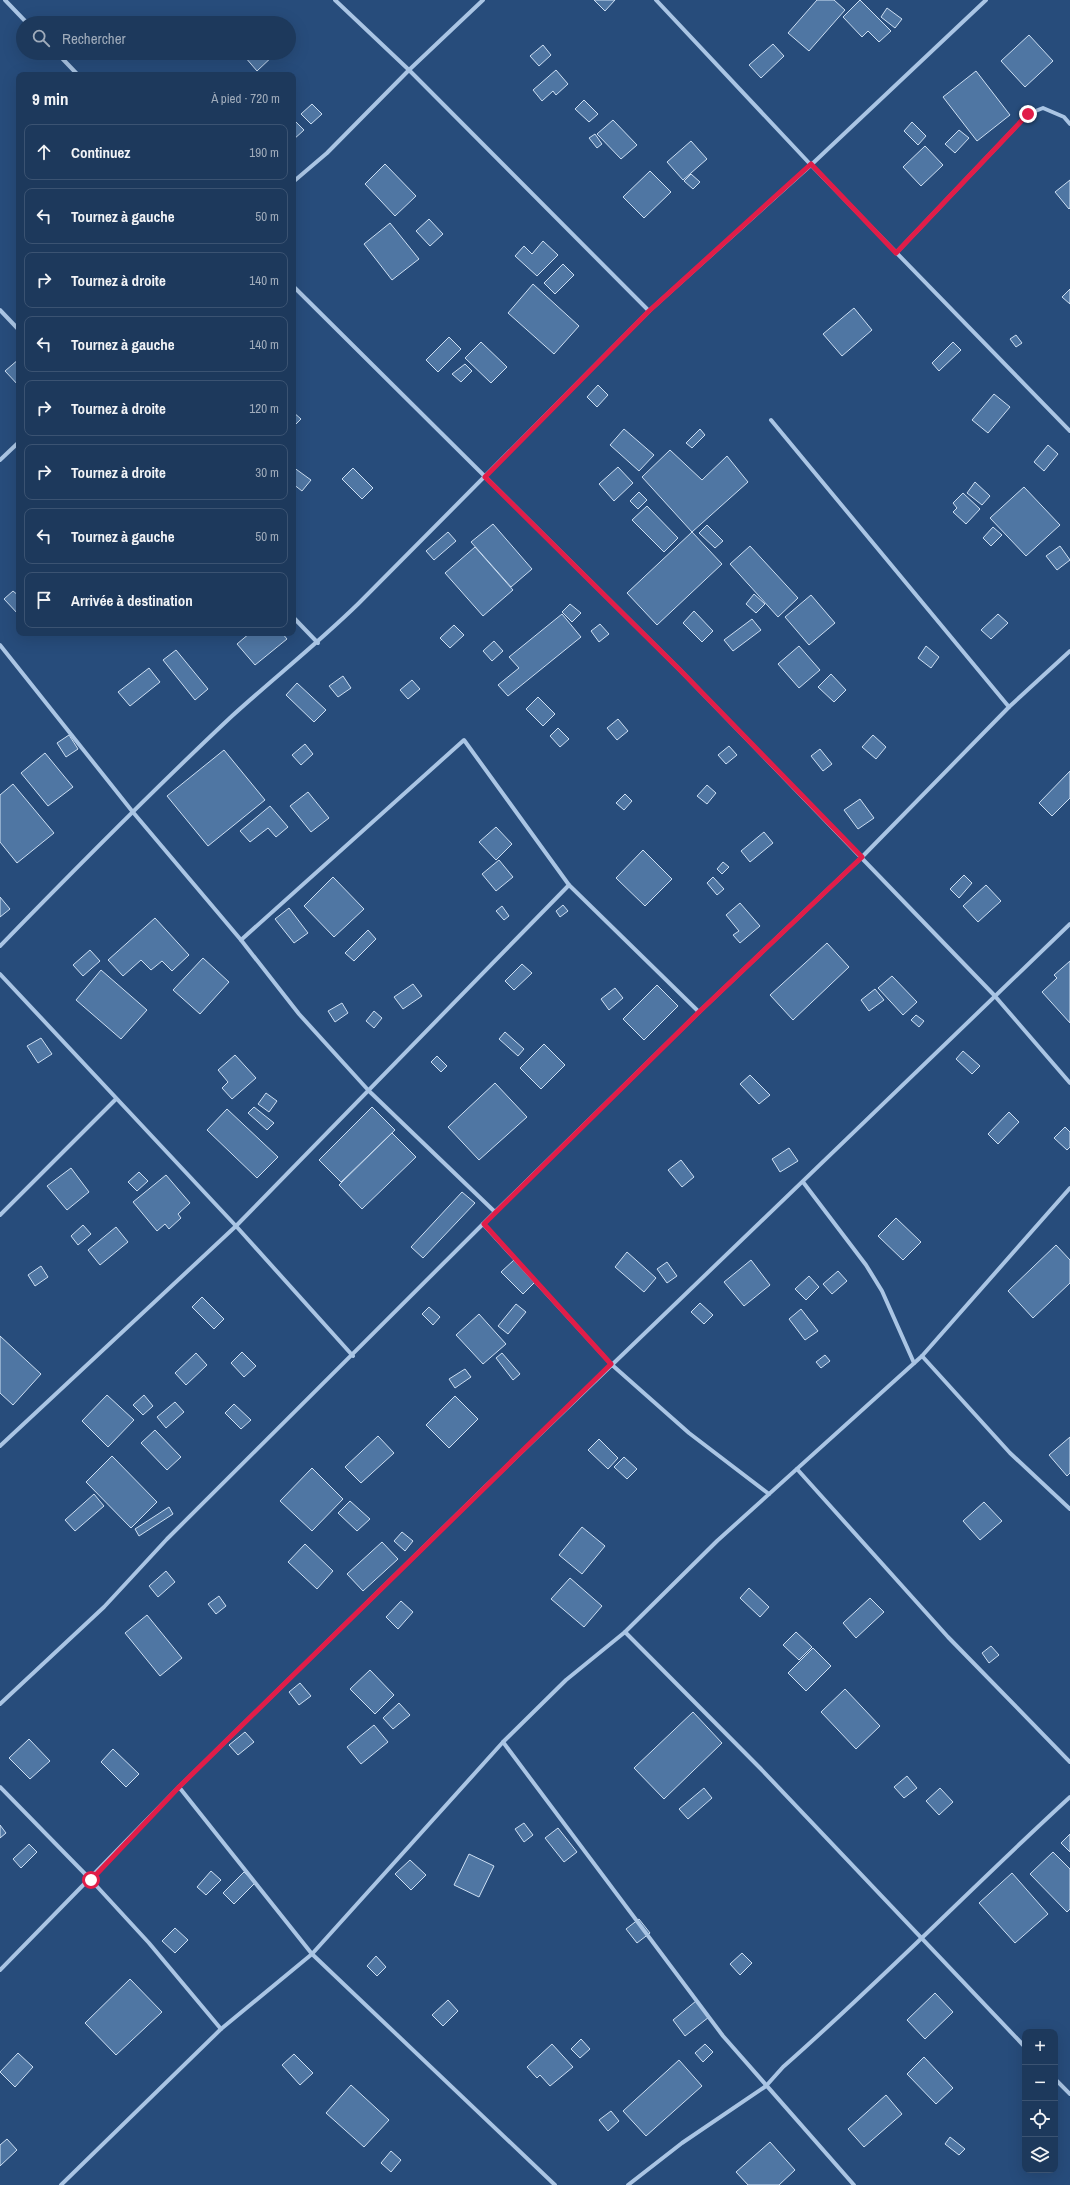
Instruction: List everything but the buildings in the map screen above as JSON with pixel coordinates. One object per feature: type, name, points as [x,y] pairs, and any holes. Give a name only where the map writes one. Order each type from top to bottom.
[{"type":"street","points":[[5,0],[20,16]]},
{"type":"street","points":[[335,0],[409,70],[649,311]]},
{"type":"street","points":[[296,179],[327,153],[409,70],[483,0]]},
{"type":"street","points":[[656,0],[896,253],[1070,431]]},
{"type":"street","points":[[0,946],[132,811],[234,715],[318,643],[649,311],[811,164],[986,0]]},
{"type":"street","points":[[64,60],[75,72]]},
{"type":"street","points":[[896,253],[1028,114],[1043,108],[1064,117],[1070,124]]},
{"type":"street","points":[[296,289],[679,669],[994,995],[1070,1083]]},
{"type":"street","points":[[0,310],[16,327]]},
{"type":"street","points":[[771,420],[1009,707]]},
{"type":"street","points":[[0,460],[16,445]]},
{"type":"street","points":[[296,621],[318,643]]},
{"type":"street","points":[[0,645],[132,811],[241,940],[299,1014],[369,1091],[495,1212]]},
{"type":"street","points":[[0,1704],[104,1607],[167,1539],[353,1356],[495,1212],[699,1012],[862,857],[1009,707],[1070,651]]},
{"type":"street","points":[[241,940],[464,740],[569,884],[699,1012]]},
{"type":"street","points":[[0,1446],[236,1226],[569,884]]},
{"type":"street","points":[[0,1970],[91,1880],[179,1787],[611,1364],[803,1182],[994,995],[1070,924]]},
{"type":"street","points":[[0,974],[236,1226],[353,1356]]},
{"type":"street","points":[[0,1215],[116,1099]]},
{"type":"street","points":[[803,1182],[866,1265],[882,1291],[914,1363]]},
{"type":"street","points":[[62,2185],[221,2029],[312,1954],[503,1742],[566,1680],[625,1632],[717,1541],[922,1356],[1070,1188]]},
{"type":"street","points":[[484,1224],[611,1364],[688,1433],[769,1494]]},
{"type":"street","points":[[922,1356],[1010,1453],[1070,1509]]},
{"type":"street","points":[[797,1469],[948,1637],[1070,1762]]},
{"type":"street","points":[[625,1632],[923,1938],[1022,2044]]},
{"type":"street","points":[[503,1742],[723,2036],[854,2185]]},
{"type":"street","points":[[0,1787],[91,1880],[149,1943],[221,2029]]},
{"type":"street","points":[[179,1787],[312,1954],[555,2185]]},
{"type":"street","points":[[628,2185],[682,2143],[766,2086],[784,2067],[923,1938],[1011,1851],[1070,1796]]},
{"type":"street","points":[[1058,2082],[1070,2094]]},
{"type":"route","points":[[91,1880],[179,1787],[348,1624],[611,1364],[484,1224],[699,1012],[862,857],[679,669],[485,477],[649,311],[811,164],[896,253],[1028,114]]}]
